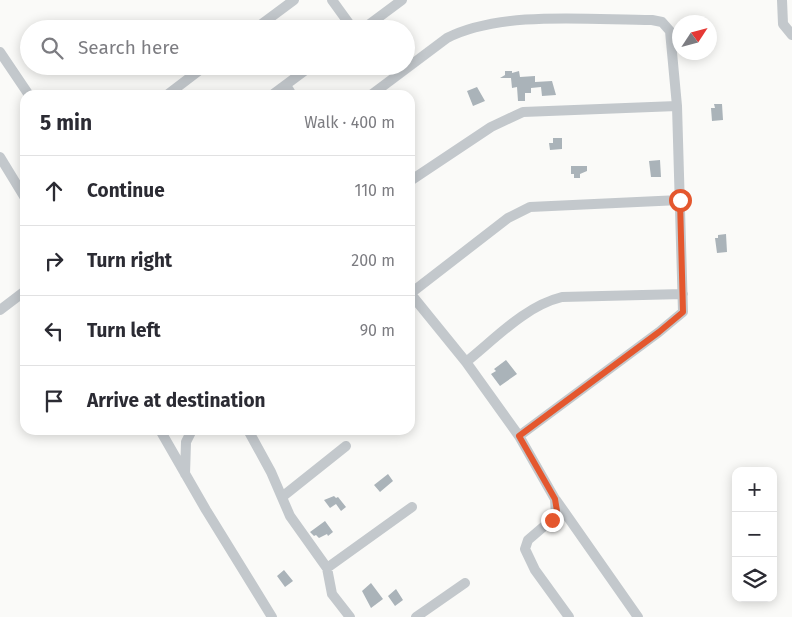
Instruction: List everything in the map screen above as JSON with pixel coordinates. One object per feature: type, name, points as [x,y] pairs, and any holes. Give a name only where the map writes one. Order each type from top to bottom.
[{"type":"street","points":[[268,20],[294,0]]},
{"type":"street","points":[[332,0],[346,20]]},
{"type":"street","points":[[375,20],[402,0]]},
{"type":"street","points":[[782,0],[783,24],[792,35]]},
{"type":"street","points":[[415,61],[434,46],[461,31],[517,20],[652,20],[662,22],[670,31],[676,106],[683,312],[679,317],[519,436]]},
{"type":"street","points":[[0,52],[26,90]]},
{"type":"street","points":[[174,90],[193,75]]},
{"type":"street","points":[[279,90],[299,75]]},
{"type":"street","points":[[377,90],[397,75]]},
{"type":"street","points":[[286,85],[289,90]]},
{"type":"street","points":[[415,178],[491,127],[522,112],[676,106]]},
{"type":"street","points":[[0,157],[20,190]]},
{"type":"street","points":[[415,290],[508,218],[530,208],[680,200]]},
{"type":"street","points":[[466,362],[533,309],[548,301],[562,297],[683,294]]},
{"type":"street","points":[[0,310],[20,295]]},
{"type":"street","points":[[415,298],[466,362],[519,436],[555,499],[638,617]]},
{"type":"street","points":[[163,435],[272,617]]},
{"type":"street","points":[[185,474],[186,442],[190,435]]},
{"type":"street","points":[[251,435],[293,521],[327,568],[332,594],[350,617]]},
{"type":"street","points":[[282,497],[346,446]]},
{"type":"street","points":[[555,499],[556,516],[528,540],[525,549],[535,570],[569,617]]},
{"type":"street","points":[[327,568],[412,507]]},
{"type":"street","points":[[416,617],[465,583]]},
{"type":"building","points":[[505,71],[512,71],[512,73],[519,71],[520,77],[535,76],[535,82],[552,81],[556,95],[542,96],[541,87],[531,88],[531,93],[525,93],[525,101],[518,101],[517,87],[512,88],[511,78],[500,78],[505,75]]},
{"type":"building","points":[[477,87],[485,101],[473,106],[467,91]]},
{"type":"building","points":[[714,104],[722,104],[723,120],[712,121],[711,108],[715,108]]},
{"type":"building","points":[[553,138],[562,138],[562,149],[550,150],[549,143],[553,143]]},
{"type":"building","points":[[660,160],[661,177],[651,177],[649,161]]},
{"type":"building","points":[[571,166],[587,166],[587,171],[580,174],[580,178],[574,178],[574,174],[571,174]]},
{"type":"building","points":[[726,234],[727,252],[717,253],[715,238],[718,238],[718,235]]},
{"type":"building","points":[[506,360],[517,374],[500,386],[491,374],[496,371],[494,369]]},
{"type":"building","points":[[388,474],[393,481],[380,492],[374,485]]},
{"type":"building","points":[[334,496],[338,497],[346,507],[341,511],[336,504],[330,508],[324,500]]},
{"type":"building","points":[[325,521],[333,532],[328,536],[327,534],[319,538],[310,532]]},
{"type":"building","points":[[284,570],[293,581],[285,587],[277,576]]},
{"type":"building","points":[[371,583],[383,599],[371,608],[362,591]]},
{"type":"building","points":[[396,589],[403,600],[395,606],[388,596]]},
{"type":"route","points":[[552,520],[556,516],[557,511],[555,499],[519,436],[679,317],[683,312],[680,200]]}]
